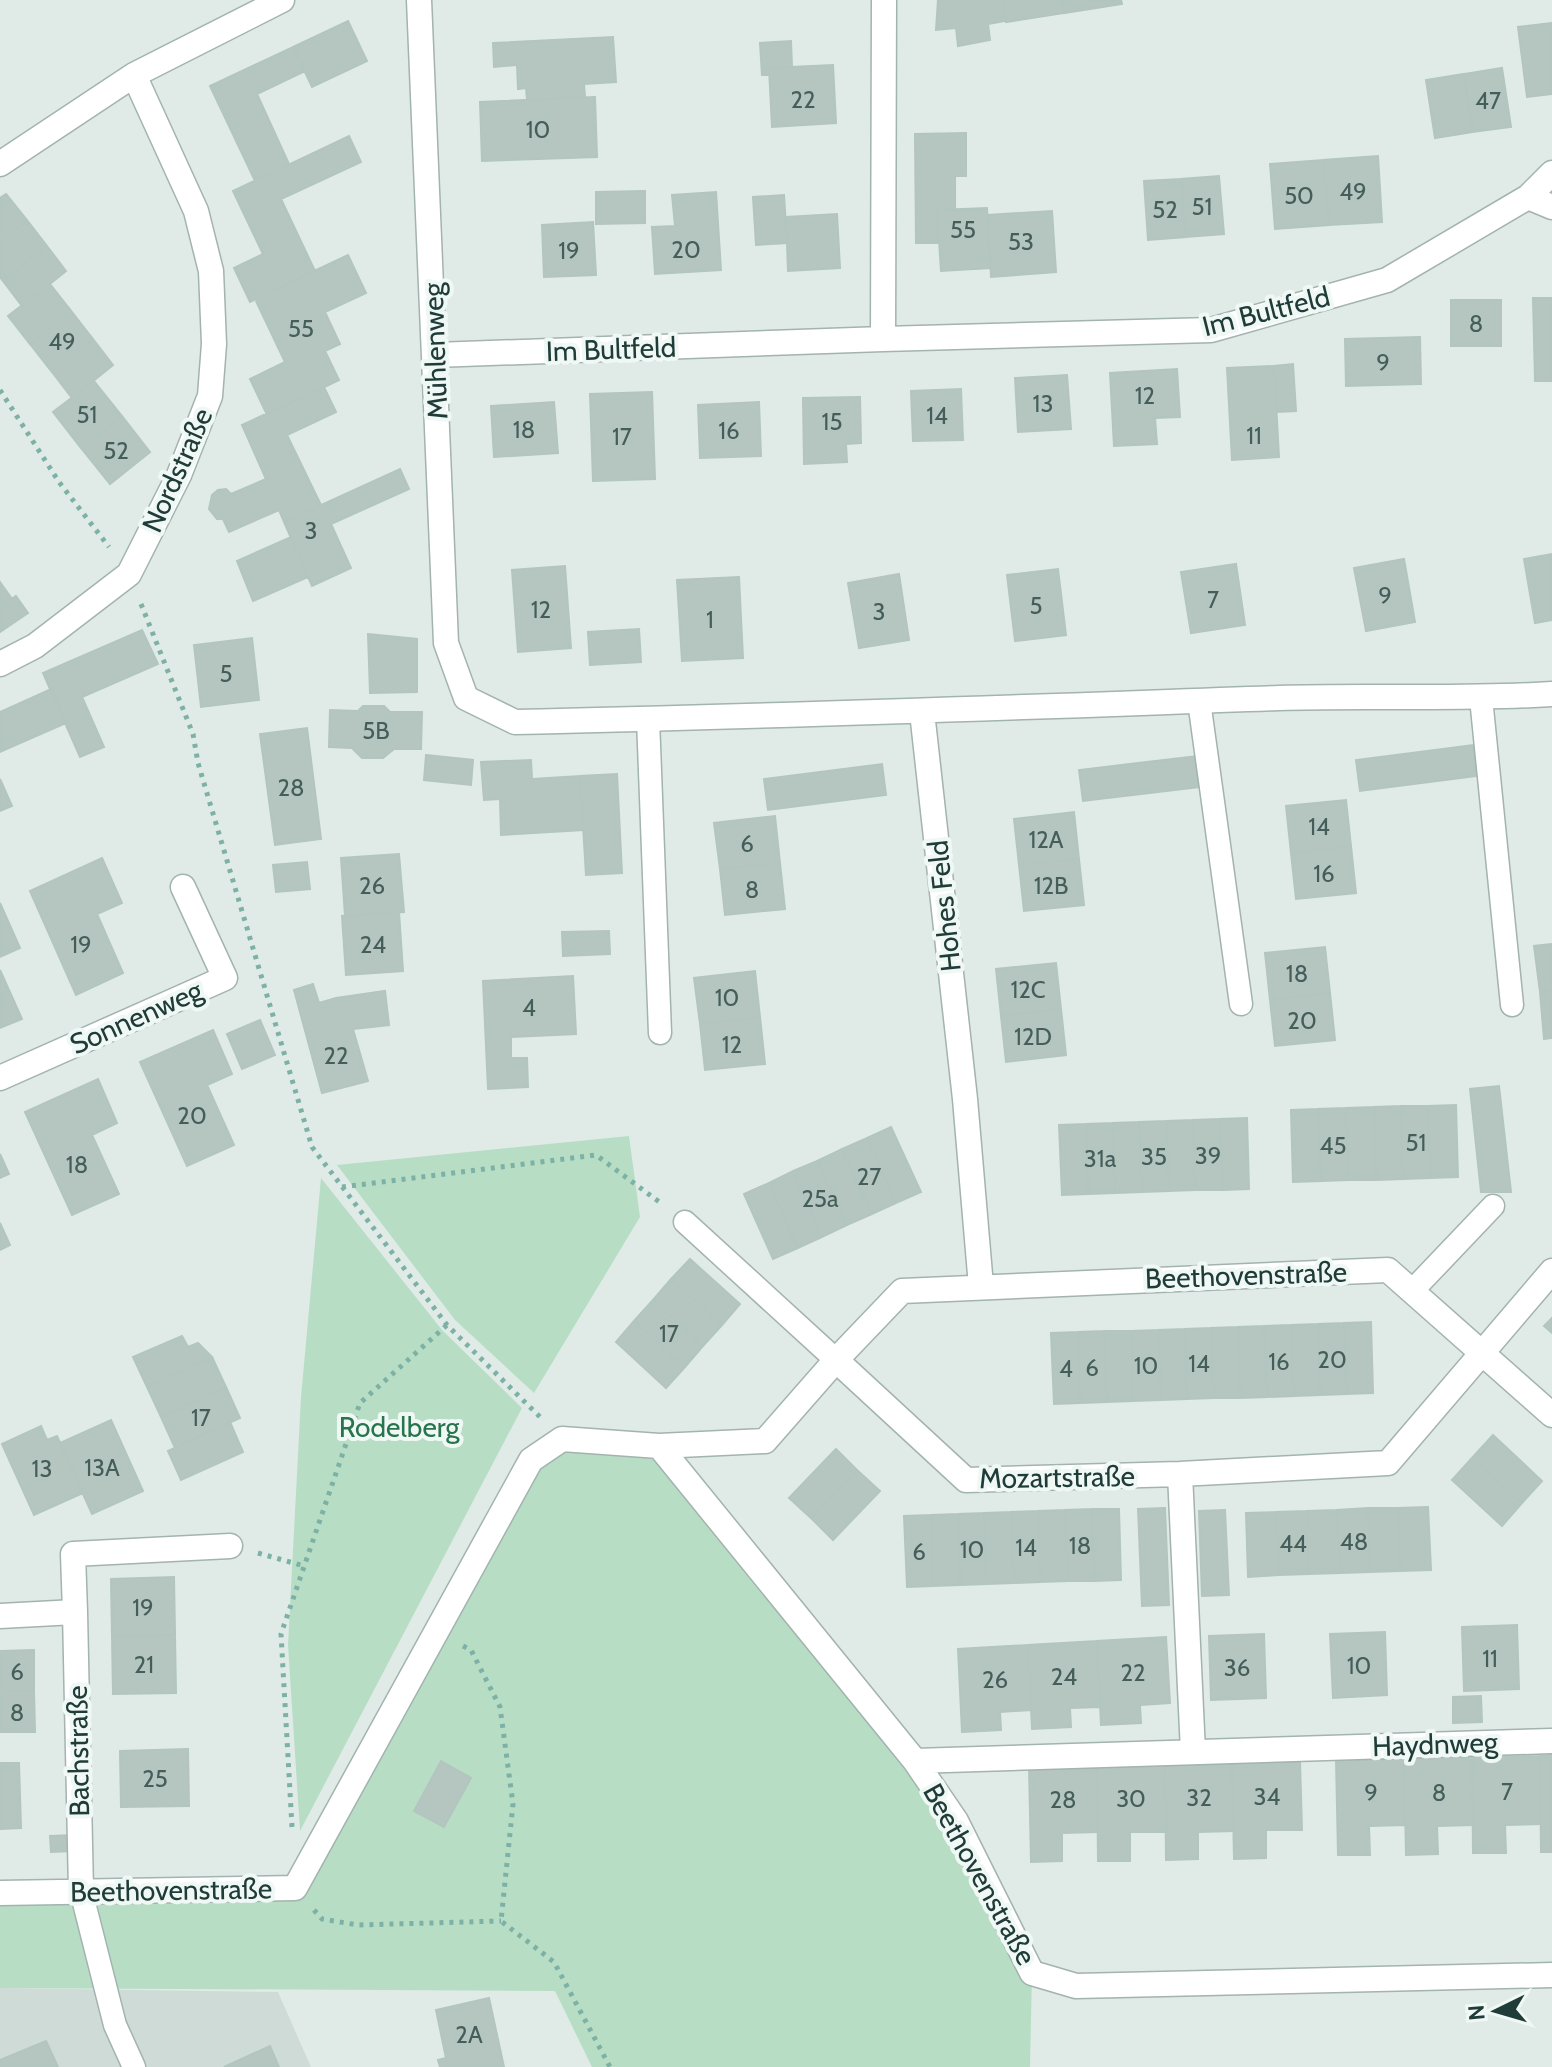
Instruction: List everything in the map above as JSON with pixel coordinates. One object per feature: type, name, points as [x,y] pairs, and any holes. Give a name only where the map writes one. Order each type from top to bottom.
[{"type":"street","points":[[0,164],[134,75],[282,0]]},
{"type":"street","name":"Mühlenweg","points":[[419,0],[446,643],[466,698],[515,722],[648,719]]},
{"type":"street","points":[[883,339],[884,0]]},
{"type":"street","name":"Nordstraße","points":[[0,664],[35,646],[129,574],[179,475],[210,396],[214,344],[211,271],[196,211],[134,75]]},
{"type":"street","name":"Im Bultfeld","points":[[435,355],[1211,330],[1387,280],[1528,197],[1552,173]]},
{"type":"street","points":[[1528,197],[1552,207]]},
{"type":"street","points":[[648,719],[1328,696],[1481,698],[1552,694]]},
{"type":"street","name":"Hohes Feld","points":[[922,712],[965,1099],[981,1286]]},
{"type":"street","name":"Sonnenweg","points":[[0,1078],[225,978],[183,887]]},
{"type":"street","name":"Beethovenstraße","points":[[0,1893],[295,1888],[531,1460],[562,1439],[659,1446],[765,1441],[902,1291],[1388,1270],[1552,1415]]},
{"type":"street","points":[[1482,1351],[1552,1271]]},
{"type":"street","name":"Mozartstraße","points":[[836,1360],[966,1480],[1180,1474],[1388,1463],[1482,1351]]},
{"type":"street","name":"Beethovenstraße","points":[[659,1446],[915,1761],[956,1821],[1032,1973],[1076,1986],[1552,1975]]},
{"type":"street","points":[[915,1761],[1193,1752],[1180,1474]]},
{"type":"street","name":"Bachstraße","points":[[81,1891],[73,1554],[230,1546]]},
{"type":"street","points":[[0,1616],[75,1612]]},
{"type":"street","name":"Haydnweg","points":[[1193,1752],[1552,1741]]},
{"type":"lane","points":[[1481,698],[1512,1005]]},
{"type":"lane","points":[[1199,701],[1241,1004]]},
{"type":"lane","points":[[648,719],[660,1033]]},
{"type":"lane","points":[[1413,1290],[1493,1206]]},
{"type":"lane","points":[[685,1222],[836,1360]]},
{"type":"lane","points":[[81,1891],[115,2025],[134,2067]]},
{"type":"path","points":[[193,734],[198,763],[312,1147],[447,1325],[562,1439]]},
{"type":"path","points":[[342,1187],[596,1155],[685,1222]]},
{"type":"path","points":[[447,1325],[360,1403],[281,1634],[295,1888],[322,1919],[358,1925],[501,1921],[554,1962],[610,2067]]},
{"type":"path","points":[[230,1546],[304,1566]]},
{"type":"path","points":[[438,1632],[471,1650],[500,1707],[513,1804],[501,1921]]},
{"type":"shaded area","points":[[0,1988],[278,1992],[311,2067],[0,2067]]},
{"type":"green space","points":[[629,1136],[640,1217],[534,1393],[455,1320],[337,1165]]},
{"type":"green space","name":"Rodelberg","points":[[321,1178],[442,1330],[522,1408],[300,1831],[288,1645],[301,1397]]},
{"type":"green space","points":[[562,1439],[659,1446],[915,1761],[1032,1973],[1030,2067],[592,2067],[555,1991],[0,1988],[0,1896],[295,1888],[531,1460]]},
{"type":"building","points":[[938,0],[1002,0],[1005,21],[988,24],[990,40],[958,46],[956,28],[936,30]]},
{"type":"building","points":[[1003,0],[1062,0],[1064,13],[1006,22]]},
{"type":"building","points":[[1062,0],[1121,0],[1122,4],[1064,13]]},
{"type":"building","points":[[348,21],[367,61],[312,87],[293,47]]},
{"type":"building","points":[[1552,23],[1552,94],[1527,97],[1518,27]]},
{"type":"building","points":[[613,37],[616,82],[584,84],[585,97],[527,100],[526,88],[518,89],[517,65],[494,67],[493,43]]},
{"type":"building","points":[[791,41],[792,67],[769,68],[769,75],[762,75],[760,43]]},
{"type":"building","points":[[293,47],[305,71],[257,94],[289,164],[255,181],[210,86]]},
{"type":"building","points":[[833,65],[836,123],[772,127],[769,68]]},
{"type":"building","points":[[1502,68],[1511,127],[1473,132],[1464,74]]},
{"type":"building","points":[[1464,74],[1473,132],[1435,138],[1426,80]]},
{"type":"building","points":[[595,97],[597,157],[482,161],[480,102]]},
{"type":"building","points":[[966,133],[966,176],[955,176],[955,209],[937,210],[939,243],[916,243],[915,134]]},
{"type":"building","points":[[349,136],[361,162],[281,199],[315,271],[250,302],[234,268],[263,254],[233,191]]},
{"type":"building","points":[[1378,156],[1382,222],[1329,225],[1323,160]]},
{"type":"building","points":[[1323,160],[1329,225],[1275,229],[1270,164]]},
{"type":"building","points":[[1219,176],[1224,234],[1186,237],[1181,179]]},
{"type":"building","points":[[1181,179],[1186,237],[1148,240],[1144,181]]},
{"type":"building","points":[[645,191],[645,223],[596,224],[596,192]]},
{"type":"building","points":[[716,192],[721,270],[655,274],[652,227],[675,226],[672,195]]},
{"type":"building","points":[[6,194],[27,220],[0,242],[0,198]]},
{"type":"building","points":[[784,195],[787,243],[756,245],[753,197]]},
{"type":"building","points":[[987,208],[990,268],[941,271],[937,210]]},
{"type":"building","points":[[1052,211],[1056,272],[991,277],[988,215]]},
{"type":"building","points":[[837,214],[840,268],[788,271],[786,217]]},
{"type":"building","points":[[27,220],[47,246],[3,281],[0,277],[0,242]]},
{"type":"building","points":[[593,222],[596,275],[544,277],[542,225]]},
{"type":"building","points":[[47,246],[66,271],[22,306],[3,281]]},
{"type":"building","points":[[348,255],[366,293],[325,312],[340,344],[325,351],[339,380],[267,415],[250,379],[285,362],[255,299]]},
{"type":"building","points":[[50,284],[72,312],[30,344],[8,316]]},
{"type":"building","points":[[1533,298],[1552,298],[1552,381],[1535,381]]},
{"type":"building","points":[[1451,300],[1501,300],[1501,346],[1451,346]]},
{"type":"building","points":[[72,312],[93,339],[52,372],[30,344]]},
{"type":"building","points":[[1420,337],[1421,384],[1346,386],[1345,339]]},
{"type":"building","points":[[93,339],[113,365],[72,398],[52,372]]},
{"type":"building","points":[[1293,364],[1296,411],[1277,412],[1274,366]]},
{"type":"building","points":[[1274,366],[1279,457],[1232,460],[1227,368]]},
{"type":"building","points":[[1177,369],[1180,417],[1155,418],[1157,444],[1114,446],[1110,373]]},
{"type":"building","points":[[1067,375],[1071,429],[1018,432],[1015,378]]},
{"type":"building","points":[[94,381],[122,416],[81,448],[53,412]]},
{"type":"building","points":[[324,387],[336,412],[287,435],[321,505],[284,522],[279,510],[229,532],[223,519],[217,519],[209,509],[212,495],[226,489],[231,494],[266,479],[242,425]]},
{"type":"building","points":[[961,389],[963,440],[913,441],[911,391]]},
{"type":"building","points":[[652,392],[655,479],[593,481],[590,394]]},
{"type":"building","points":[[860,397],[861,443],[846,444],[847,462],[804,464],[803,398]]},
{"type":"building","points":[[554,402],[558,453],[494,457],[491,406]]},
{"type":"building","points":[[759,402],[761,456],[700,458],[698,405]]},
{"type":"building","points":[[122,416],[150,452],[110,484],[81,448]]},
{"type":"building","points":[[400,469],[409,489],[331,524],[351,568],[312,586],[284,522]]},
{"type":"building","points":[[291,537],[308,577],[253,601],[237,561]]},
{"type":"building","points":[[1552,554],[1552,620],[1535,623],[1524,559]]},
{"type":"building","points":[[1404,559],[1415,622],[1366,631],[1354,568]]},
{"type":"building","points":[[1236,564],[1245,625],[1191,633],[1181,572]]},
{"type":"building","points":[[565,566],[571,648],[518,652],[512,570]]},
{"type":"building","points":[[1058,569],[1066,635],[1015,641],[1007,575]]},
{"type":"building","points":[[899,574],[909,640],[859,648],[848,583]]},
{"type":"building","points":[[739,577],[743,658],[682,661],[677,580]]},
{"type":"building","points":[[0,582],[12,599],[0,608]]},
{"type":"building","points":[[16,596],[28,613],[0,632],[0,608]]},
{"type":"building","points":[[639,629],[641,662],[590,665],[588,632]]},
{"type":"building","points":[[142,630],[158,664],[82,697],[104,747],[80,757],[43,673]]},
{"type":"building","points":[[368,634],[417,639],[417,692],[370,693]]},
{"type":"building","points":[[252,638],[259,700],[201,707],[194,645]]},
{"type":"building","points":[[51,689],[66,723],[0,752],[0,712]]},
{"type":"building","points":[[363,706],[384,706],[390,712],[422,712],[421,749],[394,749],[383,758],[362,758],[352,748],[329,747],[330,710],[358,711]]},
{"type":"building","points":[[307,728],[321,839],[275,845],[260,734]]},
{"type":"building","points":[[1473,745],[1477,776],[1360,791],[1356,760]]},
{"type":"building","points":[[426,755],[473,760],[471,785],[424,780]]},
{"type":"building","points":[[1197,756],[1201,787],[1083,801],[1079,770]]},
{"type":"building","points":[[531,760],[532,779],[580,776],[583,830],[501,835],[500,799],[484,800],[481,762]]},
{"type":"building","points":[[882,764],[886,795],[768,810],[764,779]]},
{"type":"building","points":[[617,774],[622,873],[586,875],[580,776]]},
{"type":"building","points":[[0,779],[12,806],[0,811]]},
{"type":"building","points":[[1346,800],[1351,846],[1291,853],[1286,806]]},
{"type":"building","points":[[1074,812],[1079,859],[1019,865],[1014,819]]},
{"type":"building","points":[[775,816],[780,863],[720,869],[714,823]]},
{"type":"building","points":[[1351,846],[1356,893],[1296,899],[1291,853]]},
{"type":"building","points":[[399,854],[404,912],[345,916],[341,858]]},
{"type":"building","points":[[102,858],[122,903],[97,914],[123,973],[76,995],[30,891]]},
{"type":"building","points":[[1079,859],[1084,905],[1024,911],[1019,865]]},
{"type":"building","points":[[307,862],[310,889],[276,892],[273,865]]},
{"type":"building","points":[[780,863],[785,909],[725,915],[720,869]]},
{"type":"building","points":[[0,903],[20,948],[0,957]]},
{"type":"building","points":[[399,912],[403,971],[346,975],[342,916]]},
{"type":"building","points":[[609,931],[610,954],[563,956],[562,932]]},
{"type":"building","points":[[1552,944],[1552,991],[1540,992],[1534,946]]},
{"type":"building","points":[[1325,947],[1330,993],[1270,1000],[1265,953]]},
{"type":"building","points":[[1056,963],[1061,1009],[1001,1016],[996,969]]},
{"type":"building","points":[[0,970],[22,1019],[0,1028]]},
{"type":"building","points":[[755,971],[760,1017],[700,1024],[694,978]]},
{"type":"building","points":[[573,976],[576,1034],[511,1037],[511,1058],[527,1058],[528,1087],[488,1089],[483,981]]},
{"type":"building","points":[[313,984],[319,1003],[385,991],[389,1025],[353,1029],[368,1081],[322,1093],[294,990]]},
{"type":"building","points":[[1552,991],[1552,1038],[1544,1039],[1540,992]]},
{"type":"building","points":[[1330,993],[1335,1040],[1275,1046],[1270,1000]]},
{"type":"building","points":[[1061,1009],[1066,1055],[1006,1062],[1001,1016]]},
{"type":"building","points":[[760,1017],[765,1064],[705,1070],[700,1024]]},
{"type":"building","points":[[260,1020],[275,1055],[242,1069],[227,1034]]},
{"type":"building","points":[[213,1030],[232,1074],[207,1085],[234,1145],[187,1166],[140,1062]]},
{"type":"building","points":[[98,1079],[117,1123],[92,1135],[119,1194],[72,1215],[25,1112]]},
{"type":"building","points":[[1499,1086],[1511,1192],[1481,1192],[1470,1089]]},
{"type":"building","points":[[1456,1105],[1458,1177],[1430,1178],[1428,1106]]},
{"type":"building","points":[[1401,1106],[1428,1106],[1430,1178],[1403,1179]]},
{"type":"building","points":[[1401,1106],[1403,1179],[1376,1180],[1374,1107]]},
{"type":"building","points":[[1374,1107],[1376,1180],[1348,1180],[1346,1108]]},
{"type":"building","points":[[1346,1108],[1348,1180],[1321,1181],[1318,1109]]},
{"type":"building","points":[[1318,1109],[1321,1181],[1293,1182],[1291,1110]]},
{"type":"building","points":[[1247,1118],[1249,1189],[1223,1190],[1220,1119]]},
{"type":"building","points":[[1220,1119],[1223,1190],[1195,1190],[1193,1120]]},
{"type":"building","points":[[1193,1120],[1195,1190],[1169,1191],[1166,1121]]},
{"type":"building","points":[[1166,1121],[1169,1191],[1142,1192],[1139,1122]]},
{"type":"building","points":[[1139,1122],[1142,1192],[1115,1193],[1113,1123]]},
{"type":"building","points":[[1113,1123],[1115,1193],[1088,1194],[1086,1124]]},
{"type":"building","points":[[1086,1124],[1088,1194],[1062,1195],[1059,1125]]},
{"type":"building","points":[[891,1127],[921,1192],[896,1203],[867,1138]]},
{"type":"building","points":[[867,1138],[896,1203],[872,1214],[842,1149]]},
{"type":"building","points":[[842,1149],[872,1214],[847,1225],[817,1161]]},
{"type":"building","points":[[0,1154],[9,1174],[0,1178]]},
{"type":"building","points":[[817,1161],[847,1225],[822,1237],[793,1171]]},
{"type":"building","points":[[793,1171],[822,1237],[798,1248],[769,1183]]},
{"type":"building","points":[[769,1183],[798,1248],[773,1259],[744,1194]]},
{"type":"building","points":[[0,1223],[10,1245],[0,1250]]},
{"type":"building","points":[[690,1259],[740,1304],[722,1325],[671,1279]]},
{"type":"building","points":[[671,1279],[722,1325],[703,1346],[653,1300]]},
{"type":"building","points":[[653,1300],[703,1346],[685,1367],[634,1321]]},
{"type":"building","points":[[1552,1318],[1552,1333],[1544,1326]]},
{"type":"building","points":[[634,1321],[685,1367],[666,1388],[616,1342]]},
{"type":"building","points":[[1371,1322],[1373,1393],[1347,1394],[1344,1323]]},
{"type":"building","points":[[1344,1323],[1347,1394],[1320,1395],[1318,1324]]},
{"type":"building","points":[[1318,1324],[1320,1395],[1294,1396],[1291,1325]]},
{"type":"building","points":[[1291,1325],[1294,1396],[1267,1397],[1264,1326]]},
{"type":"building","points":[[1264,1326],[1267,1397],[1240,1398],[1238,1327]]},
{"type":"building","points":[[1238,1327],[1240,1398],[1214,1398],[1211,1328]]},
{"type":"building","points":[[1211,1328],[1214,1398],[1187,1399],[1185,1329]]},
{"type":"building","points":[[1185,1329],[1187,1399],[1161,1400],[1158,1330]]},
{"type":"building","points":[[1158,1330],[1161,1400],[1133,1401],[1132,1331]]},
{"type":"building","points":[[1104,1331],[1132,1331],[1133,1401],[1107,1402]]},
{"type":"building","points":[[1104,1331],[1107,1402],[1080,1403],[1078,1332]]},
{"type":"building","points":[[1078,1332],[1080,1403],[1054,1404],[1051,1333]]},
{"type":"building","points":[[182,1336],[188,1347],[198,1343],[212,1357],[147,1387],[133,1357]]},
{"type":"building","points":[[212,1357],[226,1387],[161,1417],[147,1387]]},
{"type":"building","points":[[226,1387],[240,1418],[175,1448],[161,1417]]},
{"type":"building","points":[[111,1420],[143,1491],[92,1514],[60,1443]]},
{"type":"building","points":[[230,1422],[243,1452],[181,1480],[168,1451]]},
{"type":"building","points":[[41,1426],[47,1440],[57,1436],[83,1493],[34,1515],[2,1444]]},
{"type":"building","points":[[1493,1435],[1542,1481],[1522,1503],[1472,1458]]},
{"type":"building","points":[[836,1449],[857,1470],[811,1518],[789,1498]]},
{"type":"building","points":[[1472,1458],[1522,1503],[1502,1526],[1452,1480]]},
{"type":"building","points":[[857,1470],[880,1491],[833,1540],[811,1518]]},
{"type":"building","points":[[1428,1507],[1431,1570],[1400,1571],[1398,1508]]},
{"type":"building","points":[[1165,1508],[1169,1605],[1142,1606],[1138,1509]]},
{"type":"building","points":[[1368,1508],[1370,1572],[1340,1573],[1337,1510]]},
{"type":"building","points":[[1368,1508],[1398,1508],[1400,1571],[1370,1572]]},
{"type":"building","points":[[1092,1509],[1119,1509],[1121,1580],[1094,1581]]},
{"type":"building","points":[[1092,1509],[1094,1581],[1068,1581],[1065,1510]]},
{"type":"building","points":[[1065,1510],[1068,1581],[1040,1582],[1038,1511]]},
{"type":"building","points":[[1225,1510],[1229,1595],[1202,1596],[1199,1511]]},
{"type":"building","points":[[1337,1510],[1340,1573],[1309,1574],[1307,1511]]},
{"type":"building","points":[[1038,1511],[1040,1582],[1014,1583],[1011,1512]]},
{"type":"building","points":[[1307,1511],[1309,1574],[1279,1575],[1276,1512]]},
{"type":"building","points":[[1011,1512],[1014,1583],[987,1584],[984,1513]]},
{"type":"building","points":[[1276,1512],[1279,1575],[1248,1577],[1246,1513]]},
{"type":"building","points":[[984,1513],[987,1584],[960,1585],[958,1514]]},
{"type":"building","points":[[958,1514],[960,1585],[933,1586],[931,1515]]},
{"type":"building","points":[[931,1515],[933,1586],[907,1587],[904,1516]]},
{"type":"building","points":[[174,1577],[175,1635],[112,1636],[111,1579]]},
{"type":"building","points":[[1517,1625],[1519,1689],[1464,1691],[1462,1627]]},
{"type":"building","points":[[1385,1632],[1387,1695],[1333,1698],[1330,1634]]},
{"type":"building","points":[[1264,1634],[1266,1698],[1211,1700],[1209,1636]]},
{"type":"building","points":[[175,1635],[176,1693],[113,1694],[112,1636]]},
{"type":"building","points":[[1166,1637],[1170,1703],[1140,1705],[1141,1723],[1101,1725],[1097,1641]]},
{"type":"building","points":[[1097,1641],[1100,1707],[1070,1708],[1071,1727],[1032,1729],[1028,1645]]},
{"type":"building","points":[[1028,1645],[1031,1710],[1000,1712],[1001,1730],[962,1732],[958,1649]]},
{"type":"building","points":[[34,1650],[34,1691],[0,1691],[0,1651]]},
{"type":"building","points":[[0,1691],[34,1691],[35,1732],[0,1732]]},
{"type":"building","points":[[1481,1696],[1482,1722],[1453,1723],[1453,1697]]},
{"type":"building","points":[[188,1749],[189,1806],[121,1807],[120,1751]]},
{"type":"building","points":[[1552,1755],[1552,1852],[1541,1852],[1540,1756]]},
{"type":"building","points":[[1540,1756],[1541,1824],[1505,1825],[1506,1853],[1473,1853],[1472,1757]]},
{"type":"building","points":[[1472,1757],[1474,1825],[1437,1826],[1438,1854],[1406,1855],[1404,1758]]},
{"type":"building","points":[[1404,1758],[1405,1825],[1369,1826],[1370,1855],[1338,1855],[1336,1759]]},
{"type":"building","points":[[441,1761],[471,1778],[444,1827],[414,1811]]},
{"type":"building","points":[[1300,1761],[1302,1830],[1266,1830],[1266,1858],[1234,1859],[1232,1762]]},
{"type":"building","points":[[1232,1762],[1234,1831],[1198,1832],[1198,1859],[1166,1860],[1165,1764]]},
{"type":"building","points":[[0,1763],[19,1763],[21,1828],[0,1829]]},
{"type":"building","points":[[1165,1764],[1166,1832],[1130,1832],[1130,1861],[1098,1861],[1097,1765]]},
{"type":"building","points":[[1097,1765],[1098,1832],[1062,1833],[1062,1861],[1031,1862],[1029,1766]]},
{"type":"building","points":[[73,1835],[73,1851],[51,1852],[50,1836]]},
{"type":"building","points":[[489,1998],[504,2067],[440,2067],[438,2060],[446,2058],[436,2010]]},
{"type":"building","points":[[46,2041],[58,2067],[0,2067],[0,2060]]},
{"type":"building","points":[[270,2046],[279,2067],[224,2067]]}]
